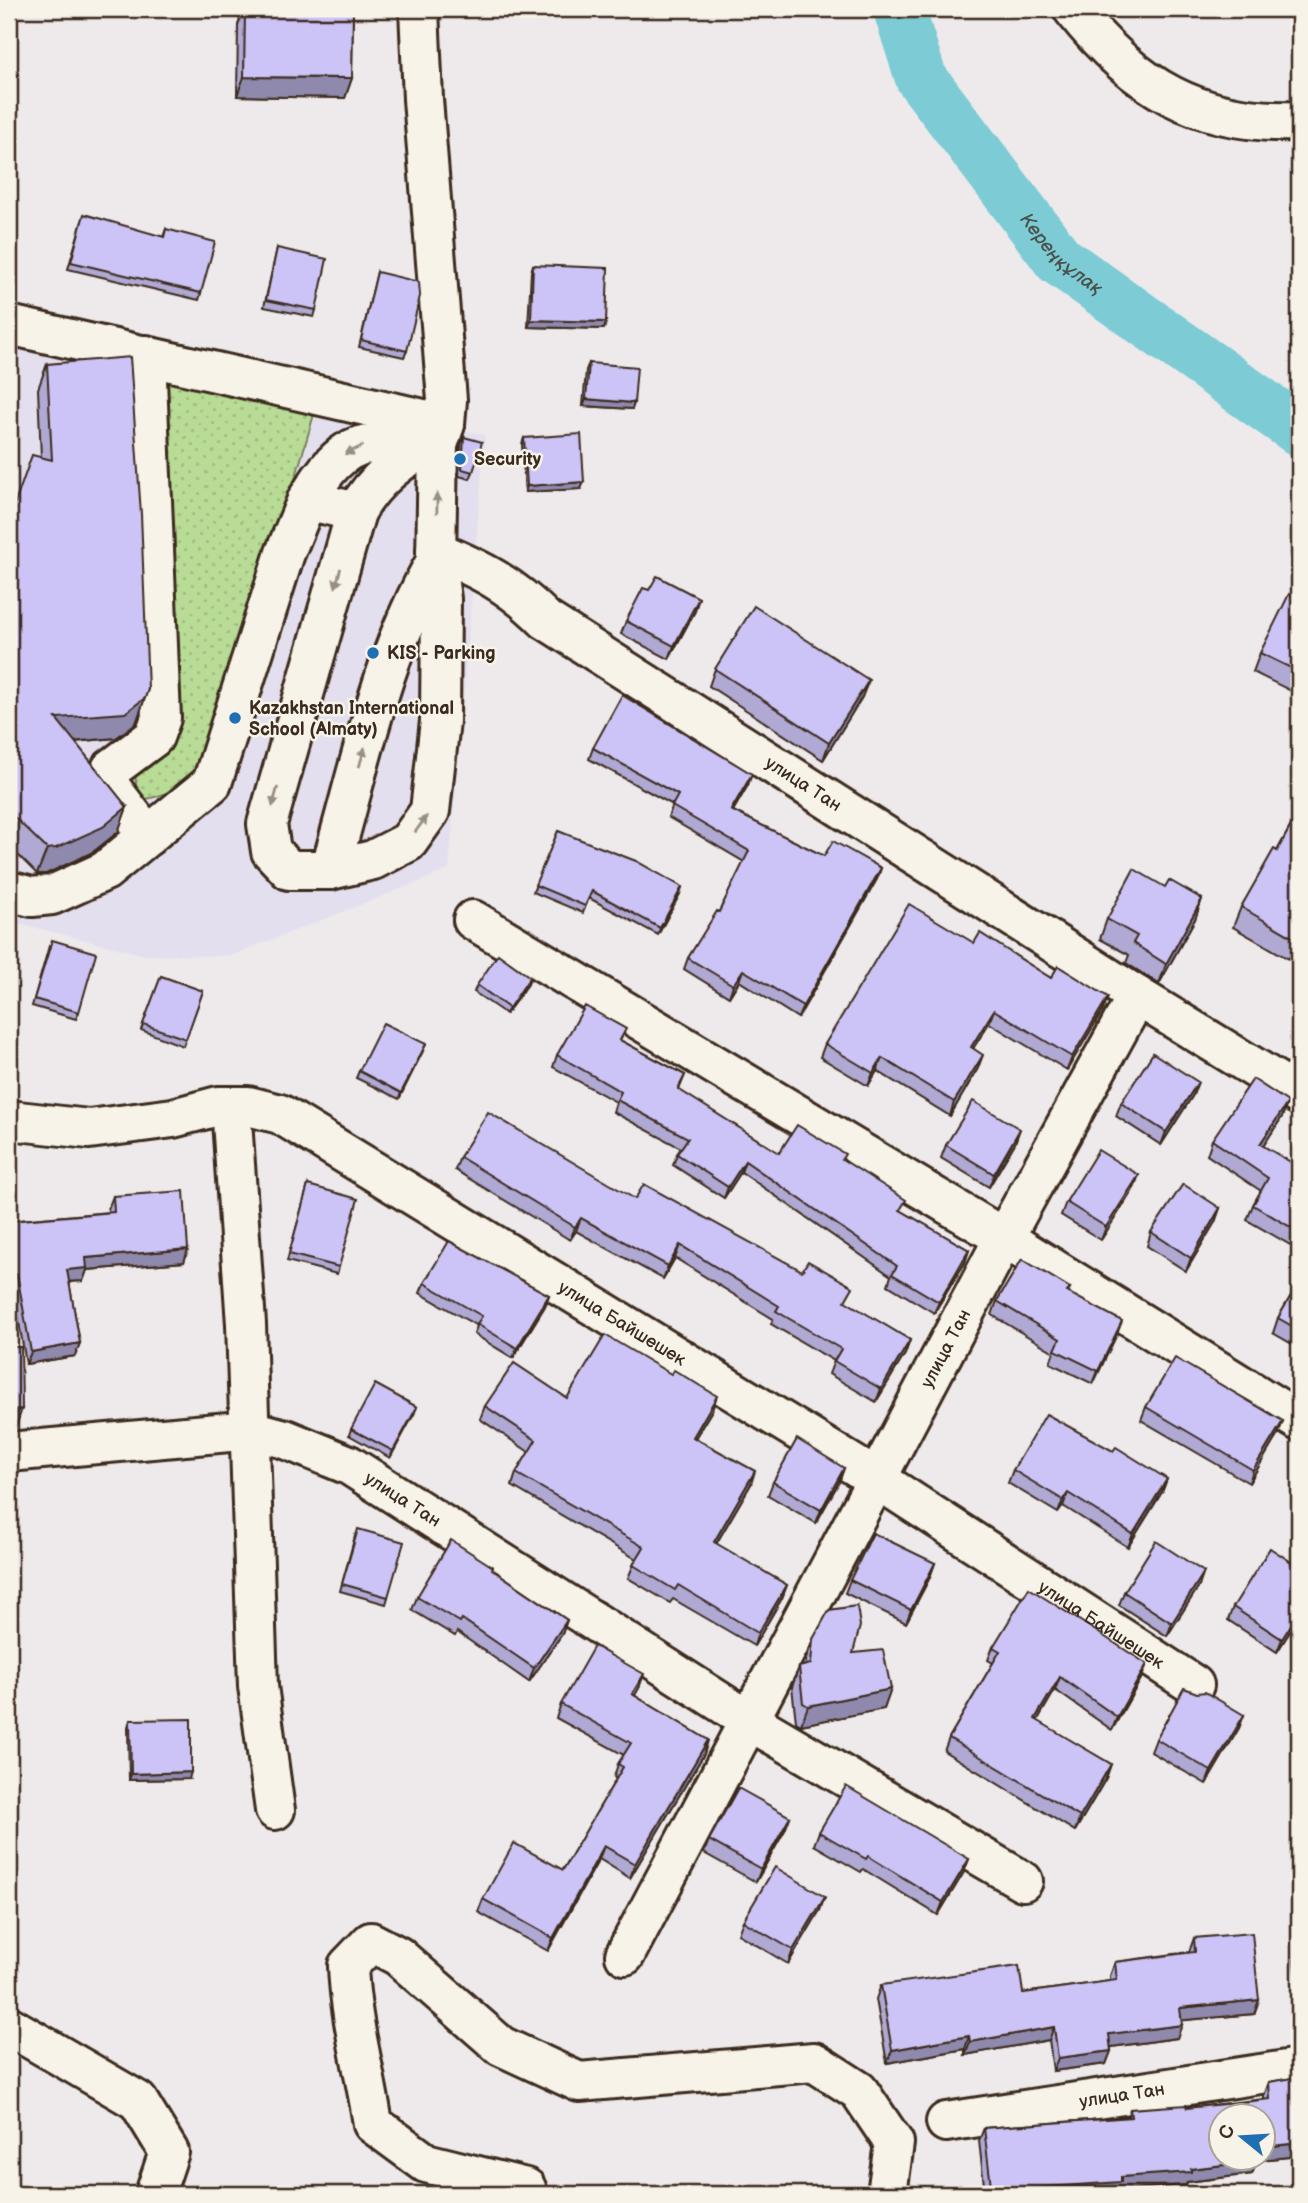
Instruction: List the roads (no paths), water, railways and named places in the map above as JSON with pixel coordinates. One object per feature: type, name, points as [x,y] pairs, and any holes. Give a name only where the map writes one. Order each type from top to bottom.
[{"type":"street","points":[[419,9],[422,99],[447,400],[435,439],[436,556],[441,599],[440,721],[430,811],[408,842],[373,860],[330,870],[289,870],[271,851],[267,824],[356,512],[367,491],[435,439]]},
{"type":"street","points":[[1073,9],[1096,39],[1174,99],[1212,114],[1260,122],[1299,121]]},
{"type":"street","points":[[9,325],[146,355],[435,439]]},
{"type":"street","points":[[146,355],[161,718],[154,737],[111,769],[109,785],[148,836]]},
{"type":"street","points":[[9,891],[33,897],[68,890],[105,871],[212,783],[285,553],[307,500],[322,474],[341,457],[368,443],[435,439]]},
{"type":"street","points":[[307,500],[356,512]]},
{"type":"street","points":[[330,870],[388,668],[419,589],[436,556]]},
{"type":"street","name":"улица Тан","points":[[436,556],[474,566],[520,593],[558,628],[1137,996],[1296,1084]]},
{"type":"street","points":[[473,920],[1004,1238],[1299,1421]]},
{"type":"street","name":"улица Тан","points":[[625,1955],[1004,1238],[1137,996]]},
{"type":"street","name":"улица Байшешек","points":[[9,1121],[89,1129],[173,1118],[218,1106],[248,1106],[279,1114],[877,1479],[1194,1685]]},
{"type":"street","points":[[231,1106],[251,1430],[258,1686],[275,1810]]},
{"type":"street","name":"улица Тан","points":[[9,1452],[251,1430],[285,1439],[349,1465],[750,1721],[1023,1881]]},
{"type":"street","points":[[528,2194],[526,2188],[426,2163],[373,2124],[365,2069],[349,2004],[348,1966],[371,1942],[398,1956],[501,2046],[579,2082],[814,2062],[859,2091],[894,2143],[887,2194]]},
{"type":"street","points":[[9,2026],[138,2101],[169,2152],[156,2194]]},
{"type":"street","name":"улица Тан","points":[[946,2122],[1299,2068]]},
{"type":"waterway","name":"Кереңқұлақ","points":[[899,9],[921,78],[1059,260],[1299,430]]},
{"type":"place","name":"Security","points":[[460,459]]},
{"type":"place","name":"KIS - Parking","points":[[373,653]]},
{"type":"place","name":"Kazakhstan International School (Almaty)","points":[[235,718]]}]
